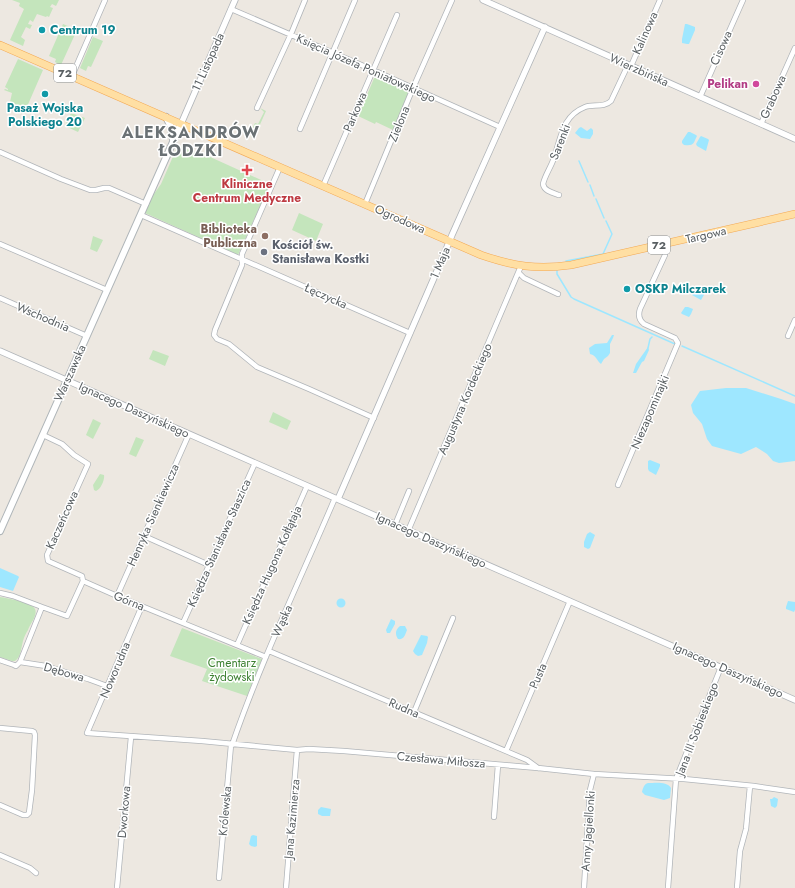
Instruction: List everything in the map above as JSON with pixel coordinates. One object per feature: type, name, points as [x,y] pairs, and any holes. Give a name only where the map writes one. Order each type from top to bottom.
[{"type":"main road","name":"72","points":[[0,44],[280,167]]},
{"type":"main road","points":[[166,117],[171,127],[173,142]]},
{"type":"main road","name":"Warszawska","points":[[0,531],[181,124]]},
{"type":"main road","name":"Ogrodowa","points":[[280,167],[449,241],[493,259],[510,264],[520,270]]},
{"type":"main road","name":"Targowa","points":[[520,270],[571,265],[795,214]]},
{"type":"street","points":[[72,76],[105,0]]},
{"type":"street","name":"11 Listopada","points":[[181,124],[235,0]]},
{"type":"street","points":[[257,108],[305,0]]},
{"type":"street","points":[[300,129],[355,0]]},
{"type":"street","name":"Zielona","points":[[365,204],[413,88],[452,0]]},
{"type":"street","name":"Wierzbińska","points":[[484,0],[795,139]]},
{"type":"street","name":"Kalinowa","points":[[629,65],[660,0]]},
{"type":"street","name":"Cisowa","points":[[700,97],[743,0]]},
{"type":"street","name":"Księcia Józefa Poniatowskiego","points":[[231,9],[291,34],[500,127]]},
{"type":"street","name":"Parkowa","points":[[323,186],[397,16]]},
{"type":"street","name":"1 Maja","points":[[337,499],[374,418],[449,241],[545,27]]},
{"type":"street","name":"Grabowa","points":[[761,124],[795,48]]},
{"type":"street","name":"Sarenki","points":[[559,195],[546,190],[543,184],[554,158],[565,125],[570,117],[581,109],[590,106],[609,104],[629,65]]},
{"type":"street","points":[[0,152],[78,186],[93,190],[108,188],[146,204]]},
{"type":"street","points":[[280,167],[242,254],[242,265],[214,335],[217,339],[229,344],[257,367],[374,418]]},
{"type":"street","name":"Łęczycka","points":[[141,215],[410,333]]},
{"type":"street","points":[[0,244],[107,290]]},
{"type":"street","name":"Niezapominajki","points":[[618,485],[678,342],[676,338],[644,324],[639,317],[640,309],[665,255],[665,244]]},
{"type":"street","name":"Ogrodowa","points":[[520,270],[524,278],[558,294]]},
{"type":"street","name":"Augustyna Kordeckiego","points":[[408,531],[520,270]]},
{"type":"street","name":"Wschodnia","points":[[0,298],[87,336]]},
{"type":"street","points":[[788,336],[795,320]]},
{"type":"street","name":"Ignacego Daszyńskiego","points":[[0,351],[795,700]]},
{"type":"street","name":"Henryka Sienkiewicza","points":[[117,596],[189,434]]},
{"type":"street","name":"Kaczeńcowa","points":[[43,435],[62,444],[74,455],[88,464],[47,555],[48,561],[82,576],[83,581]]},
{"type":"street","name":"Księdza Stanisława Staszica","points":[[183,623],[255,463]]},
{"type":"street","name":"Księdza Hugona Kołłątaja","points":[[237,645],[307,486]]},
{"type":"street","points":[[395,525],[409,491]]},
{"type":"street","name":"Wąska","points":[[231,745],[269,650],[337,499]]},
{"type":"street","points":[[144,536],[210,565]]},
{"type":"street","points":[[0,594],[13,596],[67,616],[83,581]]},
{"type":"street","name":"Górna","points":[[83,581],[237,645]]},
{"type":"street","name":"Pusta","points":[[506,751],[570,601]]},
{"type":"street","name":"Noworudna","points":[[87,733],[142,606]]},
{"type":"street","points":[[20,662],[42,607]]},
{"type":"street","points":[[414,712],[454,618]]},
{"type":"street","points":[[237,645],[266,657]]},
{"type":"street","name":"Rudna","points":[[269,650],[527,760],[538,768]]},
{"type":"street","name":"Dębowa","points":[[0,660],[16,666],[20,662],[46,666],[107,686]]},
{"type":"street","name":"Jana III Sobieskiego","points":[[668,888],[676,779],[721,667]]},
{"type":"street","points":[[0,728],[32,731],[35,735],[32,790],[28,813],[27,815],[23,815],[0,805]]},
{"type":"street","name":"Czesława Miłosza","points":[[87,733],[202,741],[231,745],[297,750],[309,749],[344,751],[594,774],[676,779],[795,792]]},
{"type":"street","name":"Dworkowa","points":[[117,888],[131,737]]},
{"type":"street","name":"Królewska","points":[[219,878],[231,745]]},
{"type":"street","name":"Jana Kazimierza","points":[[286,888],[297,750]]},
{"type":"street","points":[[494,817],[498,765]]},
{"type":"street","name":"Anny Jagiellonki","points":[[584,888],[590,790],[594,774]]},
{"type":"street","points":[[737,888],[740,851],[746,829],[750,786]]},
{"type":"street","points":[[0,854],[30,868],[36,873]]},
{"type":"green space","points":[[12,0],[59,0],[56,6],[52,4],[50,7],[53,8],[49,17],[37,14],[33,22],[30,20],[28,24],[32,25],[30,29],[26,27],[21,37],[25,40],[23,46],[10,40],[24,9],[19,6],[20,3]]},
{"type":"green space","points":[[63,24],[77,30],[61,65],[55,62],[56,59],[49,56]]},
{"type":"green space","points":[[93,37],[103,41],[91,67],[88,66],[86,71],[80,68]]},
{"type":"green space","points":[[18,59],[43,70],[26,109],[10,102],[12,93],[4,90],[8,90],[5,87]]},
{"type":"green space","points":[[375,76],[409,91],[393,130],[358,116]]},
{"type":"green space","points":[[260,108],[266,111],[254,138],[251,137],[253,132],[251,131],[255,123],[258,124],[264,112]]},
{"type":"green space","points":[[71,113],[85,118],[78,132],[65,126]]},
{"type":"green space","points":[[178,145],[207,158],[208,156],[270,184],[238,255],[145,213],[151,198],[161,184]]},
{"type":"green space","points":[[299,213],[323,224],[316,241],[292,230]]},
{"type":"green space","points":[[93,236],[103,240],[97,252],[90,249]]},
{"type":"green space","points":[[153,350],[169,356],[165,366],[149,359]]},
{"type":"green space","points":[[273,412],[291,421],[287,430],[269,422]]},
{"type":"green space","points":[[93,419],[101,423],[93,439],[86,435]]},
{"type":"green space","points":[[136,437],[144,440],[136,457],[129,454]]},
{"type":"green space","points":[[100,474],[104,475],[104,479],[101,486],[96,491],[94,490],[93,485]]},
{"type":"green space","points":[[0,597],[30,605],[36,611],[35,617],[24,638],[20,655],[15,661],[0,657]]},
{"type":"green space","name":"Cmentarz żydowski","points":[[182,628],[262,659],[247,696],[202,681],[207,669],[170,656]]},
{"type":"water","points":[[685,24],[695,27],[689,44],[682,43]]},
{"type":"water","points":[[581,127],[587,131],[591,128],[593,130],[593,134],[590,139],[581,138],[575,133]]},
{"type":"water","points":[[688,132],[697,136],[693,144],[684,145],[682,141]]},
{"type":"water","points":[[701,136],[709,140],[706,151],[696,144]]},
{"type":"water","points":[[696,289],[705,293],[701,300],[692,295]]},
{"type":"water","points":[[685,307],[693,309],[689,317],[681,313]]},
{"type":"water","points":[[612,335],[614,335],[610,344],[610,353],[601,364],[590,354],[589,348],[595,344],[607,343]]},
{"type":"water","points":[[648,347],[649,350],[644,361],[636,373],[633,373],[636,364]]},
{"type":"water","points":[[726,388],[746,388],[795,404],[795,461],[779,463],[773,461],[767,454],[756,447],[741,454],[712,446],[707,439],[702,424],[693,413],[691,405],[700,391]]},
{"type":"water","points":[[650,460],[660,464],[656,475],[648,469],[648,461]]},
{"type":"water","points":[[590,532],[595,535],[590,548],[588,549],[584,547],[584,542],[587,534]]},
{"type":"water","points":[[0,568],[19,577],[13,591],[0,587]]},
{"type":"water","points":[[339,599],[343,599],[345,603],[343,607],[339,607],[337,605],[337,601]]},
{"type":"water","points":[[788,601],[795,602],[794,612],[786,609]]},
{"type":"water","points":[[391,619],[395,621],[395,624],[390,633],[387,633],[386,630]]},
{"type":"water","points":[[400,626],[405,626],[407,630],[403,638],[398,639],[396,632]]},
{"type":"water","points":[[421,635],[428,637],[422,655],[418,656],[413,651]]},
{"type":"water","points":[[648,783],[667,784],[671,788],[670,798],[664,800],[645,795],[642,792],[643,788]]},
{"type":"water","points":[[774,797],[778,799],[777,806],[775,808],[771,806],[770,799]]},
{"type":"water","points":[[321,807],[331,809],[330,816],[322,816],[318,814],[318,810]]},
{"type":"water","points":[[251,836],[257,836],[257,846],[255,847],[249,844]]},
{"type":"waterway","points":[[579,161],[588,182]]},
{"type":"waterway","points":[[590,185],[594,196]]},
{"type":"waterway","points":[[596,199],[604,218]]},
{"type":"waterway","points":[[566,261],[603,254],[612,234],[606,221]]},
{"type":"waterway","points":[[557,271],[557,274],[571,297],[574,299],[675,344]]},
{"type":"waterway","points":[[648,348],[652,337]]},
{"type":"waterway","points":[[682,346],[795,396]]},
{"type":"place","name":"Centrum 19","points":[[42,30]]},
{"type":"place","name":"Pelikan","points":[[756,84]]},
{"type":"place","name":"Pasaż Wojska Polskiego 20","points":[[45,94]]},
{"type":"place","name":"Kliniczne Centrum Medyczne","points":[[247,170]]},
{"type":"place","name":"Biblioteka Publiczna","points":[[265,236]]},
{"type":"place","name":"Kościół św. Stanisława Kostki","points":[[264,252]]},
{"type":"place","name":"OSKP Milczarek","points":[[627,289]]},
{"type":"district","name":"ALEKSANDRÓW ŁÓDZKI","points":[[191,141]]}]
